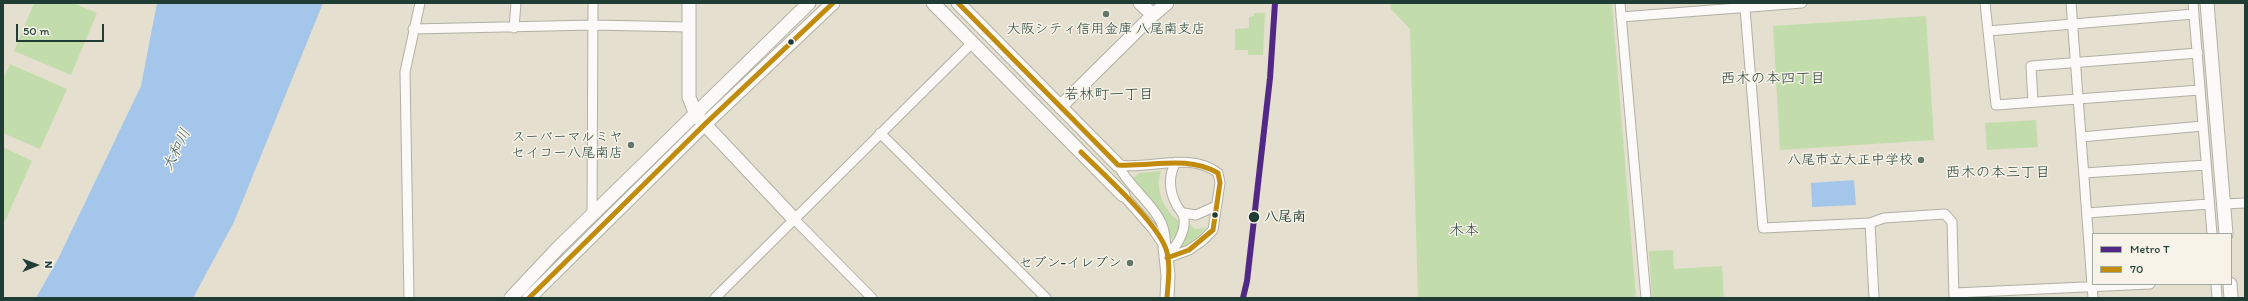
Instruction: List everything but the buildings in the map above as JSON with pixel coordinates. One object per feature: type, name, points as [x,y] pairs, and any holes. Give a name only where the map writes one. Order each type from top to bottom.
[{"type":"street","points":[[409,298],[405,72],[413,29],[420,3]]},
{"type":"street","points":[[514,28],[516,3]]},
{"type":"street","points":[[592,216],[593,3]]},
{"type":"street","points":[[689,3],[689,97],[700,119],[794,220],[872,298]]},
{"type":"street","points":[[529,298],[809,3]]},
{"type":"street","points":[[511,298],[592,216],[833,3]]},
{"type":"street","points":[[933,3],[1123,195],[1152,228],[1166,253]]},
{"type":"street","points":[[958,3],[1118,165],[1122,173],[1159,217],[1166,238],[1167,298]]},
{"type":"street","points":[[1140,3],[1153,15]]},
{"type":"street","points":[[1060,107],[1167,3]]},
{"type":"street","points":[[1620,3],[1646,298]]},
{"type":"street","points":[[1621,17],[1802,3]]},
{"type":"street","points":[[1985,3],[1996,105],[2200,90]]},
{"type":"street","points":[[2071,3],[2091,253],[2093,298]]},
{"type":"street","points":[[2193,3],[2212,233]]},
{"type":"street","points":[[2207,3],[2226,233]]},
{"type":"street","points":[[1745,8],[1763,228],[1870,223],[1884,218],[1945,214],[1952,222],[1954,296],[2009,295],[2136,285]]},
{"type":"street","points":[[1988,31],[2194,14]]},
{"type":"street","points":[[413,29],[514,28],[593,25],[689,27]]},
{"type":"street","points":[[715,298],[972,43]]},
{"type":"street","points":[[2034,102],[2031,66],[2198,53]]},
{"type":"street","points":[[2081,137],[2203,126]]},
{"type":"street","points":[[880,133],[1046,298]]},
{"type":"street","points":[[1118,165],[1130,167],[1176,162],[1207,165],[1218,173],[1220,183],[1212,230],[1202,241],[1189,250],[1166,253]]},
{"type":"street","points":[[1176,162],[1170,171],[1169,182],[1177,206],[1184,213],[1196,215],[1216,206]]},
{"type":"street","points":[[2084,173],[2206,165]]},
{"type":"street","points":[[2224,204],[2245,203]]},
{"type":"street","points":[[2087,213],[2209,204]]},
{"type":"street","points":[[1166,253],[1182,236],[1184,213]]},
{"type":"street","points":[[1870,223],[1874,298]]},
{"type":"street","points":[[2216,285],[2217,298]]},
{"type":"street","points":[[2230,285],[2231,298]]},
{"type":"green space","points":[[34,3],[73,3],[97,13],[71,75],[14,51]]},
{"type":"green space","points":[[1390,3],[1612,3],[1636,298],[1418,298],[1410,29],[1391,9]]},
{"type":"green space","points":[[1254,13],[1265,13],[1263,55],[1248,55],[1248,50],[1235,50],[1235,29],[1249,28],[1249,17],[1254,16]]},
{"type":"green space","points":[[1926,16],[1934,140],[1780,150],[1773,26]]},
{"type":"green space","points":[[10,64],[67,89],[40,149],[3,133],[3,79]]},
{"type":"green space","points":[[2036,120],[2038,147],[1987,150],[1985,123]]},
{"type":"green space","points":[[3,147],[32,161],[5,221],[3,220]]},
{"type":"green space","points":[[1161,171],[1159,185],[1162,199],[1169,212],[1179,221],[1177,234],[1172,240],[1163,219],[1133,178],[1140,173]]},
{"type":"green space","points":[[1190,224],[1195,229],[1205,228],[1195,242],[1180,251],[1177,248],[1186,236]]},
{"type":"green space","points":[[1673,250],[1674,269],[1722,266],[1724,298],[1652,298],[1649,251]]},
{"type":"water","name":"大和川","points":[[157,3],[323,3],[234,222],[193,298],[36,298],[58,259],[141,86]]},
{"type":"water","points":[[1854,180],[1856,205],[1812,207],[1811,183]]},
{"type":"metro line","name":"T","points":[[1243,298],[1247,281],[1270,78],[1275,3]]},
{"type":"transit line","name":"70","points":[[529,298],[705,124],[833,3]]},
{"type":"transit line","name":"70","points":[[958,3],[1118,165],[1182,163],[1194,164],[1218,173],[1220,183],[1213,230],[1189,250],[1167,258]]},
{"type":"transit line","name":"70","points":[[1081,152],[1141,212],[1152,225],[1160,238],[1168,255],[1169,274],[1167,298]]},
{"type":"place","name":"大阪シティ信用金庫 八尾南支店","points":[[1106,14]]},
{"type":"place","name":"スーバーマルミヤ セイコー八尾南店","points":[[631,145]]},
{"type":"place","name":"八尾市立大正中学校","points":[[1921,160]]},
{"type":"place","name":"八尾南","points":[[1254,217]]},
{"type":"place","name":"セブン-イレブン","points":[[1130,263]]},
{"type":"district","name":"西木の本四丁目","points":[[1773,79]]},
{"type":"district","name":"若林町一丁目","points":[[1109,95]]},
{"type":"district","name":"西木の本三丁目","points":[[1998,173]]},
{"type":"district","name":"木本","points":[[1464,231]]}]
